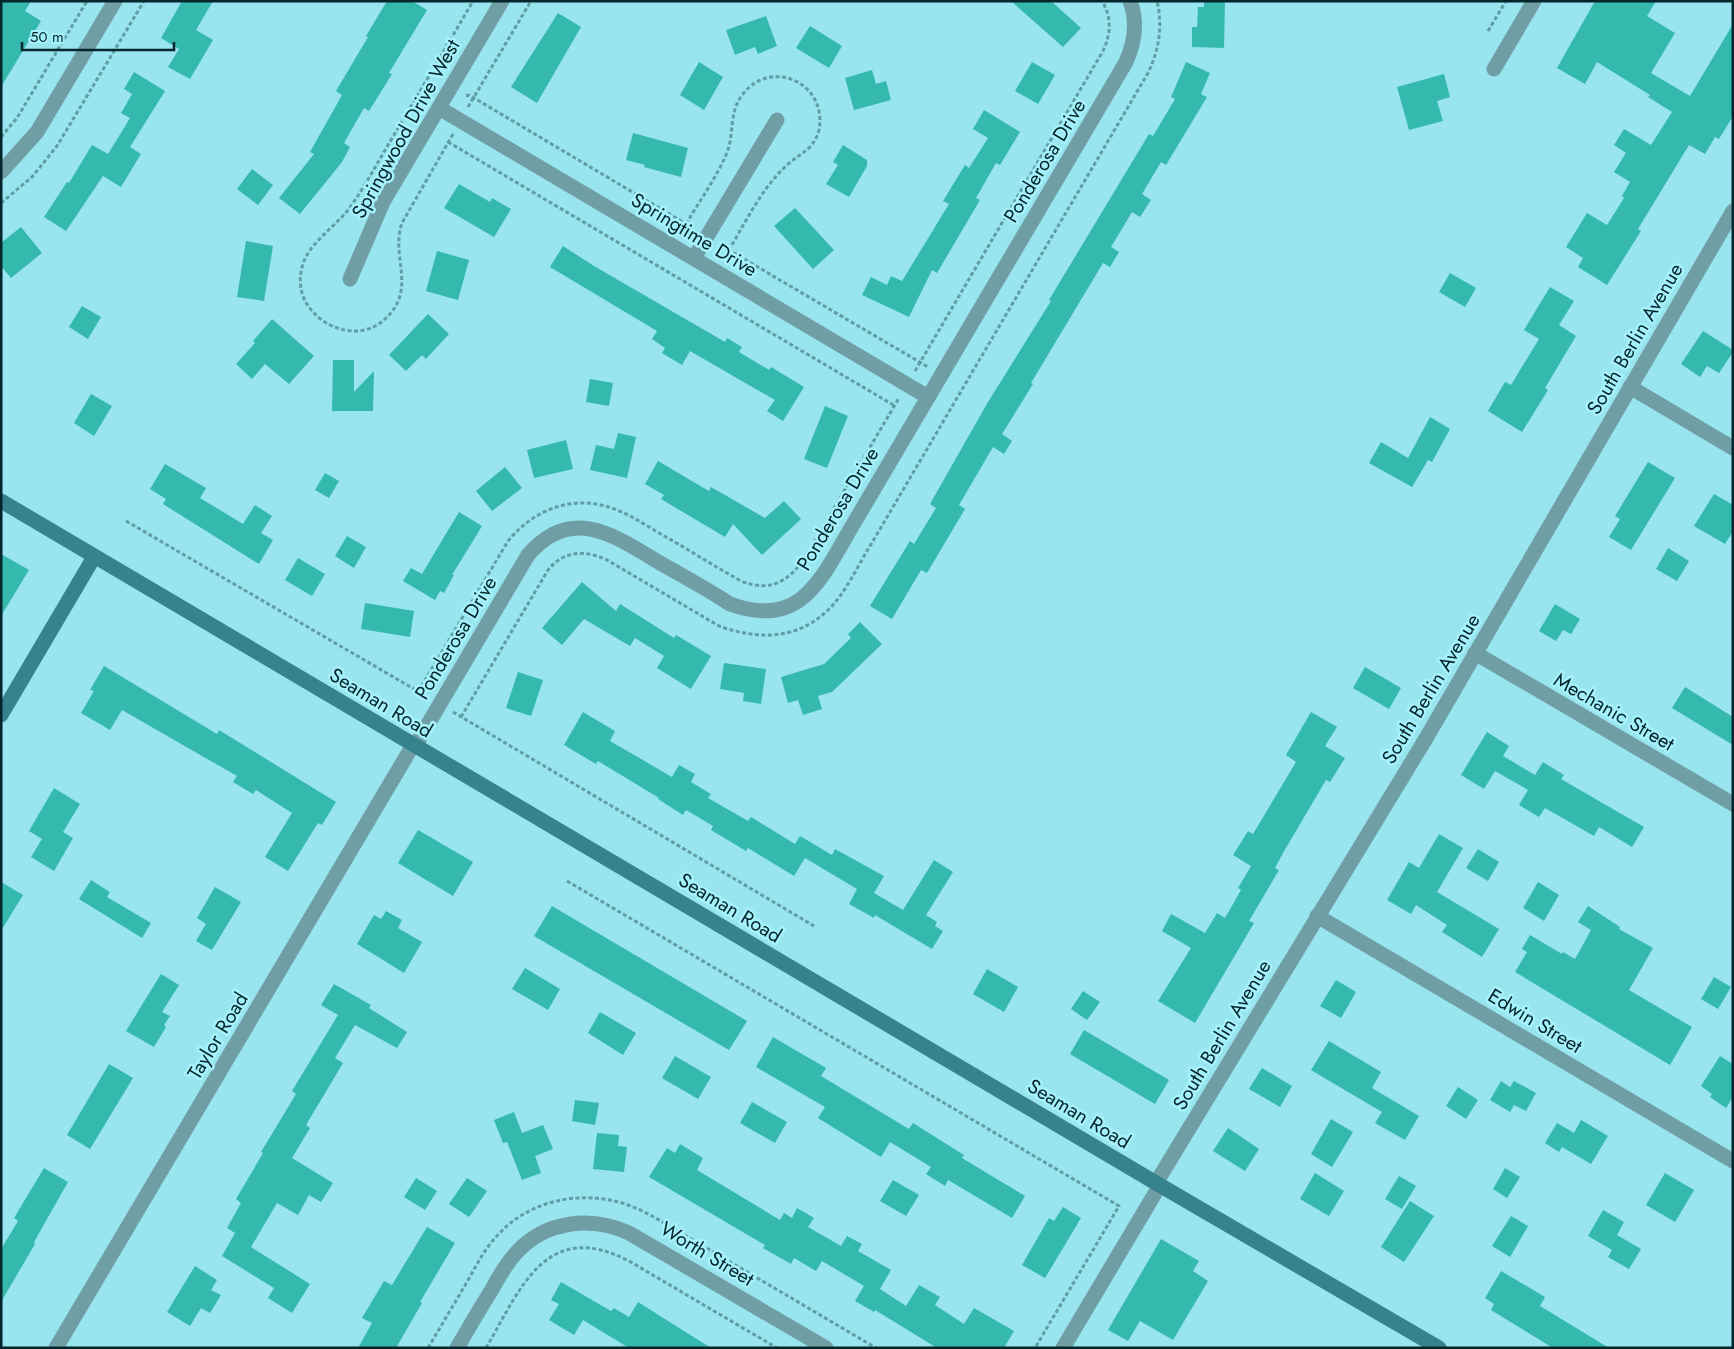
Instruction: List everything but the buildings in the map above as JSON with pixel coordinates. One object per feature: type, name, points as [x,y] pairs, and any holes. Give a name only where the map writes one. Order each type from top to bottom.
[{"type":"street","points":[[1,172],[38,132],[116,1]]},
{"type":"street","name":"Springwood Drive West","points":[[350,279],[384,202],[502,1]]},
{"type":"street","name":"Ponderosa Drive","points":[[414,746],[528,555],[545,539],[560,532],[577,528],[601,530],[619,538],[730,604],[756,611],[785,607],[807,595],[817,584],[1126,62],[1135,32],[1135,18],[1130,1]]},
{"type":"street","points":[[1494,69],[1534,1]]},
{"type":"street","name":"Springtime Drive","points":[[442,102],[694,258],[928,397]]},
{"type":"street","points":[[694,258],[777,120]]},
{"type":"street","name":"South Berlin Avenue","points":[[1063,1348],[1317,916],[1425,740],[1733,211]]},
{"type":"street","points":[[1630,387],[1733,448]]},
{"type":"street","name":"Seaman Road","points":[[1,502],[1439,1348]]},
{"type":"street","points":[[1,715],[94,557]]},
{"type":"street","name":"Mechanic Street","points":[[1475,654],[1733,804]]},
{"type":"street","name":"Taylor Road","points":[[56,1348],[414,746]]},
{"type":"street","name":"Edwin Street","points":[[1317,916],[1733,1161]]},
{"type":"street","name":"Worth Street","points":[[457,1348],[503,1271],[516,1253],[536,1236],[572,1223],[594,1223],[617,1227],[826,1348]]},
{"type":"path","points":[[1,137],[18,118],[86,1]]},
{"type":"path","points":[[1,203],[32,177],[58,146],[144,1]]},
{"type":"path","points":[[474,98],[531,1]]},
{"type":"path","points":[[418,692],[508,541],[531,518],[551,509],[586,503],[608,507],[630,516],[740,581],[758,586],[768,585],[791,576],[804,559],[895,406],[1103,51],[1110,25],[1108,12],[1102,1]]},
{"type":"path","points":[[462,717],[548,570],[559,560],[575,554],[589,554],[607,560],[719,626],[754,636],[774,636],[794,631],[809,624],[823,614],[837,600],[1148,74],[1160,35],[1160,15],[1157,1]]},
{"type":"path","points":[[1488,31],[1506,1]]},
{"type":"path","points":[[419,92],[442,102],[469,95],[686,224]]},
{"type":"path","points":[[448,142],[895,406]]},
{"type":"path","points":[[729,250],[920,362],[961,390]]},
{"type":"path","points":[[126,521],[431,699]]},
{"type":"path","points":[[449,710],[814,926]]},
{"type":"path","points":[[567,881],[1119,1206],[1035,1348]]},
{"type":"path","points":[[428,1348],[481,1257],[497,1236],[523,1214],[538,1207],[552,1202],[586,1197],[606,1198],[625,1203],[654,1217],[876,1348]]},
{"type":"path","points":[[486,1348],[534,1270],[557,1254],[586,1247],[609,1251],[629,1261],[777,1348]]}]
